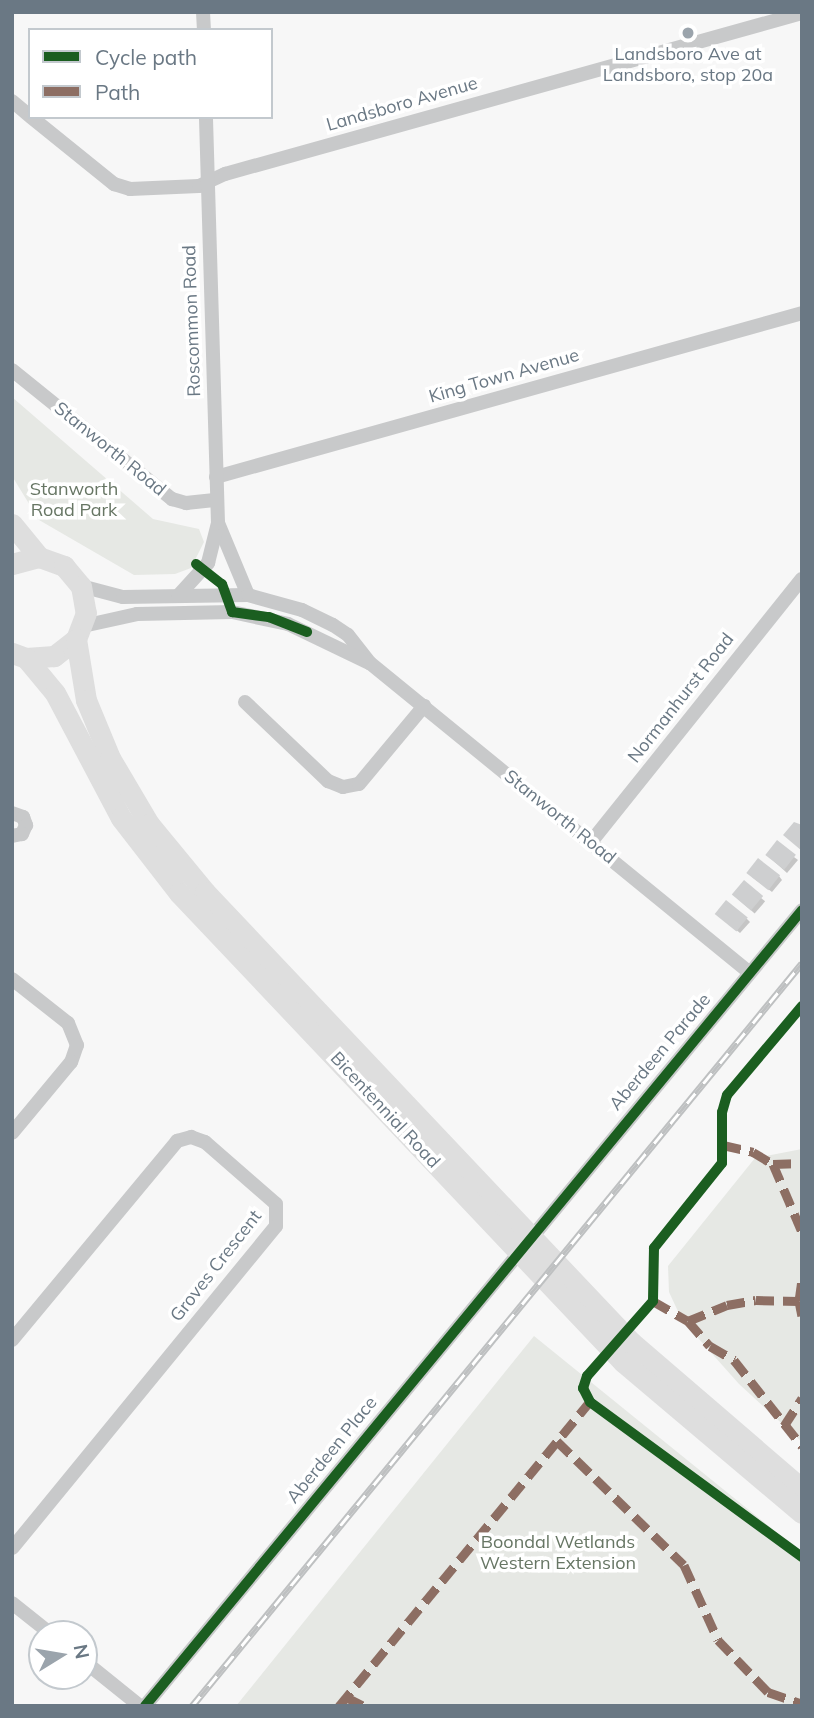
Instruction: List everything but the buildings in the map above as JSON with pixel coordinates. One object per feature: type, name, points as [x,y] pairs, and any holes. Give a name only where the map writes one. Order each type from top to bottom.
[{"type":"main road","points":[[12,524],[39,557],[64,566],[81,586]]},
{"type":"main road","points":[[12,564],[39,557]]},
{"type":"main road","name":"Bicentennial Road","points":[[81,586],[86,613],[80,633],[82,684],[98,734],[149,824],[205,892],[505,1224]]},
{"type":"main road","points":[[19,656],[54,656],[80,633]]},
{"type":"main road","name":"Bicentennial Road","points":[[19,656],[55,693],[121,818],[179,892],[573,1296],[623,1363],[802,1513]]},
{"type":"main road","name":"Bicentennial Road","points":[[573,1296],[631,1342],[802,1489]]},
{"type":"street","name":"Landsboro Avenue","points":[[33,119],[114,184],[144,189],[200,186],[207,181],[802,13]]},
{"type":"street","name":"Landsboro Avenue","points":[[12,101],[28,114]]},
{"type":"street","name":"Roscommon Road","points":[[178,596],[208,563],[218,523],[206,119]]},
{"type":"street","name":"King Town Avenue","points":[[216,477],[802,313]]},
{"type":"street","name":"Stanworth Road","points":[[12,370],[172,499],[186,503],[217,500]]},
{"type":"street","name":"Roscommon Road","points":[[218,523],[248,595]]},
{"type":"street","name":"Normanhurst Road","points":[[591,842],[802,579]]},
{"type":"street","name":"Stanworth Road","points":[[81,586],[123,597],[248,595],[302,610],[333,625],[348,635],[370,663]]},
{"type":"street","name":"Stanworth Road","points":[[80,633],[137,614],[232,612],[288,624],[370,663],[749,972]]},
{"type":"street","points":[[245,702],[328,781],[343,787],[359,784],[425,706]]},
{"type":"street","points":[[12,813],[23,817],[26,825],[22,834],[12,836]]},
{"type":"street","name":"Aberdeen Parade","points":[[546,1217],[802,910]]},
{"type":"street","points":[[12,978],[68,1023],[77,1045],[71,1062],[12,1133]]},
{"type":"street","name":"Groves Crescent","points":[[12,1340],[177,1140],[191,1137],[205,1142],[276,1204],[276,1226],[12,1548]]},
{"type":"street","name":"Aberdeen Place","points":[[143,1706],[546,1217]]},
{"type":"street","points":[[12,1603],[33,1620]]},
{"type":"street","points":[[98,1672],[143,1706]]},
{"type":"green space","name":"Stanworth Road Park","points":[[12,397],[153,519],[199,529],[204,542],[191,568],[175,574],[134,575],[39,520],[12,476]]},
{"type":"green space","points":[[802,1149],[802,1442],[739,1384],[682,1320],[669,1292],[668,1266],[755,1158]]},
{"type":"green space","name":"Boondal Wetlands Western Extension","points":[[534,1336],[802,1553],[802,1706],[236,1706]]},
{"type":"railway","points":[[192,1706],[802,963]]},
{"type":"marked path","points":[[723,1145],[753,1152],[773,1164],[802,1232]]},
{"type":"marked path","points":[[773,1164],[802,1163]]},
{"type":"marked path","points":[[688,1321],[727,1305],[756,1300],[799,1301],[802,1279]]},
{"type":"marked path","points":[[653,1301],[688,1321],[710,1346],[734,1360],[802,1446]]},
{"type":"marked path","points":[[799,1301],[802,1316]]},
{"type":"marked path","points":[[784,1426],[802,1398]]},
{"type":"marked path","points":[[339,1706],[590,1402]]},
{"type":"marked path","points":[[557,1441],[684,1565],[718,1640],[768,1692],[802,1704]]},
{"type":"marked path","points":[[346,1697],[364,1706]]},
{"type":"cycle path","points":[[196,564],[222,584],[232,612],[269,617],[307,632]]},
{"type":"cycle path","points":[[145,1706],[802,910]]},
{"type":"cycle path","points":[[802,1006],[727,1095],[722,1112],[722,1163],[654,1248],[653,1301],[587,1376],[583,1388],[590,1402],[802,1557]]},
{"type":"place","name":"Landsboro Ave at Landsboro, stop 20a","points":[[688,33]]}]
